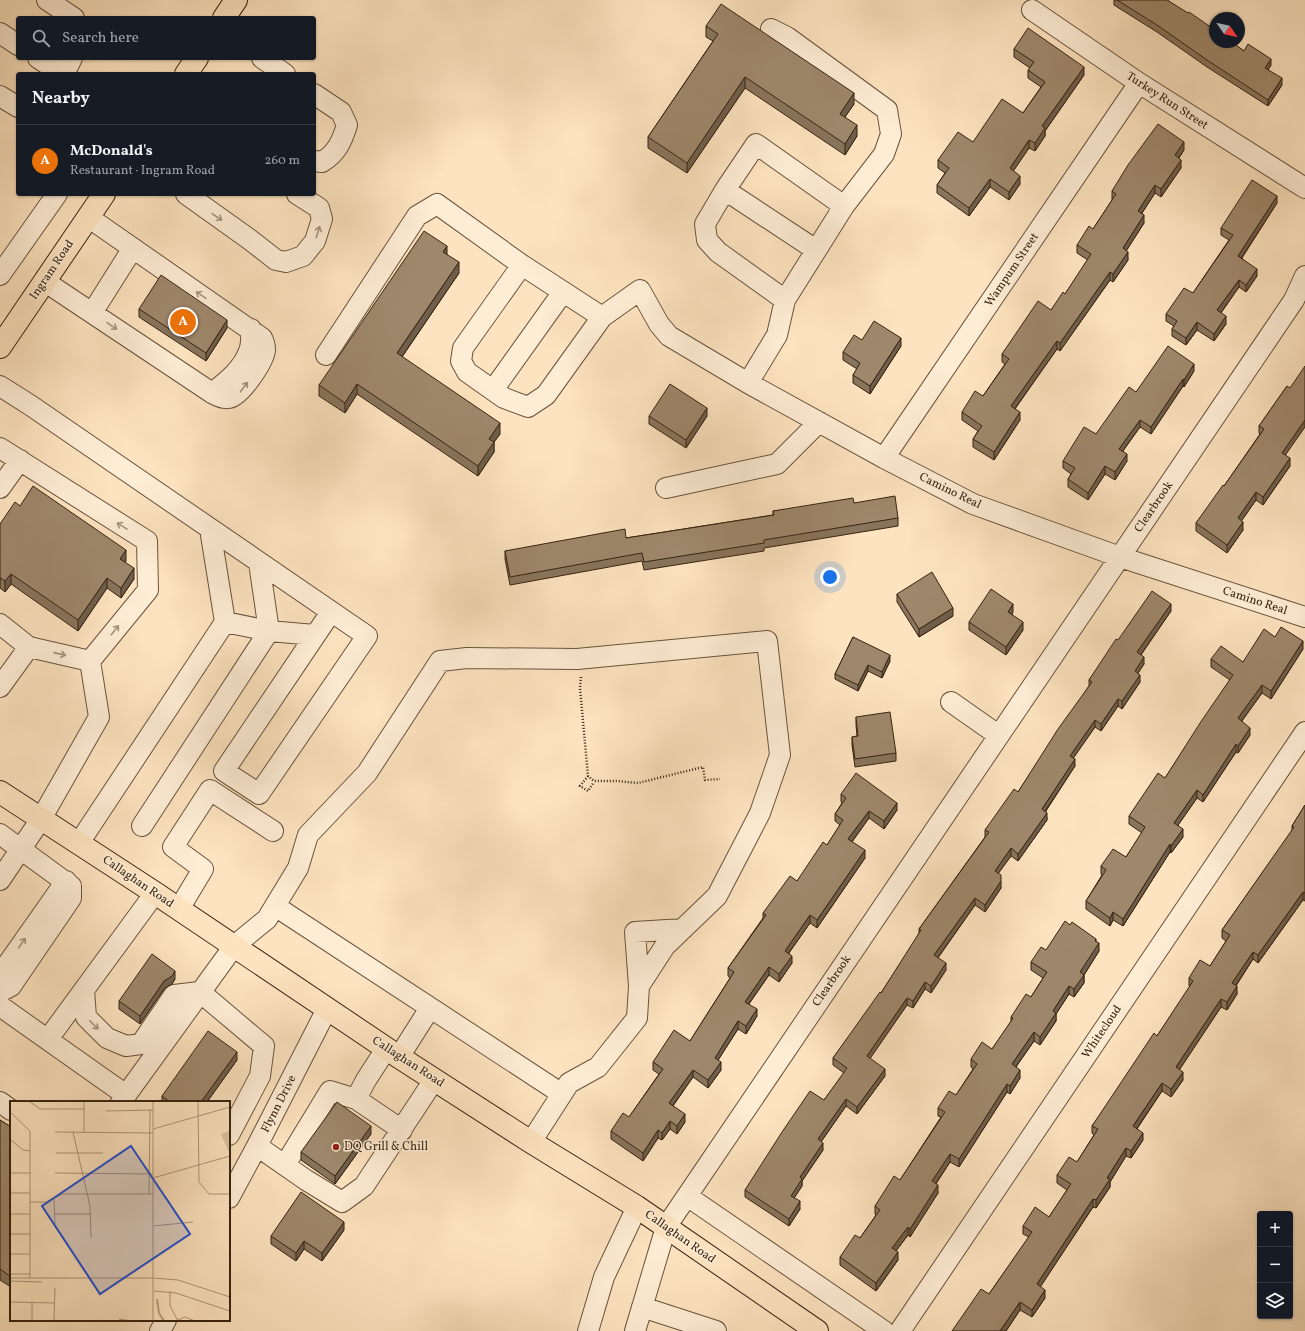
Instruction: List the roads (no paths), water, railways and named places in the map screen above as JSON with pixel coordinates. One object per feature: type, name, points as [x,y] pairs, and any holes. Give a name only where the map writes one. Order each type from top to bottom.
[{"type":"main road","points":[[225,16],[236,0]]},
{"type":"main road","points":[[187,72],[196,60]]},
{"type":"main road","name":"Ingram Road","points":[[0,347],[103,196]]},
{"type":"main road","name":"Callaghan Road","points":[[0,792],[155,893],[434,1080],[638,1208],[817,1331]]},
{"type":"street","points":[[47,0],[71,16]]},
{"type":"street","name":"Turkey Run Street","points":[[1032,10],[1139,83],[1305,188]]},
{"type":"street","points":[[748,383],[777,334],[785,300],[844,206],[884,154],[891,134],[887,110],[786,37],[771,29]]},
{"type":"street","points":[[0,33],[16,43]]},
{"type":"street","points":[[41,60],[60,72]]},
{"type":"street","points":[[64,72],[71,60]]},
{"type":"street","points":[[265,60],[282,72]]},
{"type":"street","name":"Wampum Street","points":[[884,458],[1139,83]]},
{"type":"street","points":[[316,95],[341,112],[347,125],[342,141],[331,157],[322,162],[316,161]]},
{"type":"street","points":[[0,96],[16,106]]},
{"type":"street","points":[[785,300],[718,252],[707,240],[705,224],[725,190],[756,144],[844,206]]},
{"type":"street","points":[[725,190],[816,250]]},
{"type":"street","points":[[0,276],[56,196]]},
{"type":"street","points":[[189,196],[276,260],[286,262],[303,256],[315,241],[322,219],[319,208],[300,196]]},
{"type":"street","points":[[326,355],[417,216],[437,204],[522,265],[602,317],[546,395],[528,407],[504,398],[467,372],[461,361],[463,348],[522,265]]},
{"type":"street","points":[[44,281],[212,393],[222,398],[230,398],[236,396],[243,389],[262,360],[265,351],[265,344],[262,338],[88,217]]},
{"type":"street","points":[[92,313],[133,248]]},
{"type":"street","name":"Clearbrook","points":[[635,1331],[666,1227],[1294,300],[1305,276]]},
{"type":"street","name":"Camino Real","points":[[602,317],[640,290],[658,324],[669,336],[748,383],[884,458],[973,504],[1120,557],[1305,617]]},
{"type":"street","points":[[493,390],[563,292]]},
{"type":"street","points":[[0,386],[210,529],[366,636],[259,794],[224,770],[331,612]]},
{"type":"street","points":[[666,488],[777,464],[819,422]]},
{"type":"street","points":[[0,448],[147,541],[148,590],[90,661],[99,717],[41,819],[0,880]]},
{"type":"street","points":[[0,488],[20,460]]},
{"type":"street","points":[[79,843],[225,622],[210,529]]},
{"type":"street","points":[[142,826],[269,631],[259,563]]},
{"type":"street","points":[[225,622],[269,631],[315,635]]},
{"type":"street","points":[[0,624],[29,647],[90,661]]},
{"type":"street","points":[[0,1006],[48,1039],[124,1098],[234,946],[267,919],[298,868],[308,835],[367,773],[440,662],[467,658],[582,659],[767,641],[780,755],[760,813],[717,896],[666,946],[639,986]]},
{"type":"street","points":[[1,685],[29,647]]},
{"type":"street","points":[[951,702],[998,735]]},
{"type":"street","name":"Whitecloud","points":[[900,1331],[1305,732]]},
{"type":"street","points":[[178,909],[203,869],[172,847],[210,790],[273,831]]},
{"type":"street","points":[[0,834],[71,886],[71,898],[11,986],[0,991]]},
{"type":"street","points":[[0,975],[66,881]]},
{"type":"street","points":[[48,1039],[155,893]]},
{"type":"street","points":[[275,906],[562,1094]]},
{"type":"street","points":[[531,1142],[569,1083],[598,1067],[637,1018],[639,986],[635,932],[683,929]]},
{"type":"street","points":[[84,990],[86,1017],[107,1038],[126,1046],[141,1044],[174,995],[200,992],[264,1046],[260,1076],[230,1133]]},
{"type":"street","points":[[356,1099],[366,1080],[393,1053],[430,1008]]},
{"type":"street","name":"Flynn Drive","points":[[230,1196],[327,1009]]},
{"type":"street","points":[[257,1146],[342,1202],[364,1186],[434,1080]]},
{"type":"street","points":[[285,1165],[330,1091],[356,1099],[402,1130]]},
{"type":"street","points":[[0,1102],[10,1109]]},
{"type":"street","points":[[688,1196],[884,1331]]},
{"type":"street","points":[[588,1331],[604,1277],[638,1208]]},
{"type":"street","points":[[642,1307],[716,1331]]},
{"type":"street","points":[[160,1331],[165,1321]]},
{"type":"place","name":"McDonald's","points":[[183,322]]},
{"type":"place","name":"DQ Grill & Chill","points":[[336,1147]]}]
